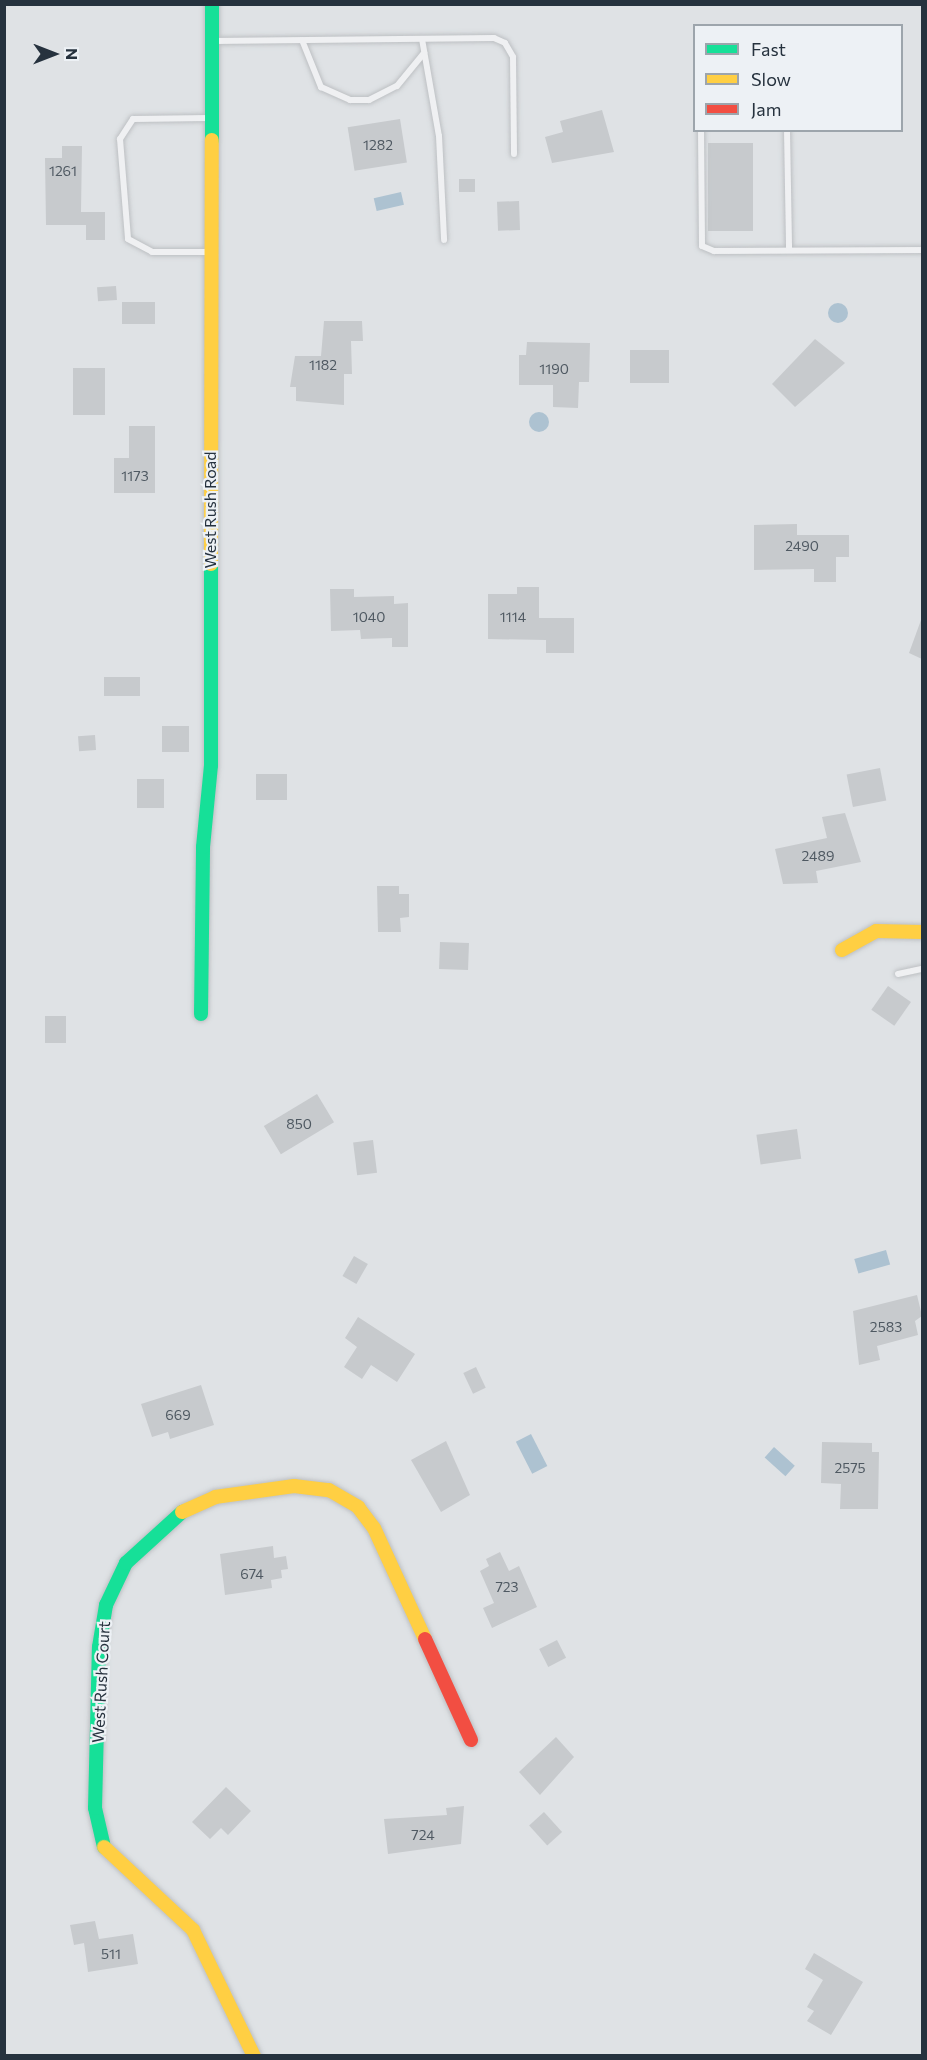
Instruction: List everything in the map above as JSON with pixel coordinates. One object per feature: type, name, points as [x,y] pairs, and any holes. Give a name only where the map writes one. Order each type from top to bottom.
[{"type":"street","name":"West Rush Road","points":[[201,1014],[203,847],[211,765],[212,4]]},
{"type":"street","points":[[842,950],[876,931],[922,932]]},
{"type":"street","name":"West Rush Court","points":[[254,2055],[193,1930],[105,1850],[95,1808],[99,1647],[106,1605],[126,1563],[172,1517],[215,1497],[294,1486],[329,1490],[358,1507],[374,1527],[471,1740]]},
{"type":"lane","points":[[212,41],[494,38],[505,43],[513,57],[514,154]]},
{"type":"lane","points":[[422,39],[446,194],[444,240]]},
{"type":"lane","points":[[302,40],[321,87],[350,100],[369,100],[397,86],[424,53]]},
{"type":"lane","points":[[212,118],[133,119],[120,139],[128,239],[152,252],[212,252]]},
{"type":"lane","points":[[701,132],[702,246],[714,251],[922,250]]},
{"type":"lane","points":[[787,132],[789,249]]},
{"type":"lane","points":[[898,974],[922,969]]},
{"type":"water","points":[[401,192],[404,205],[377,211],[374,198]]},
{"type":"water","points":[[838,303],[845,306],[848,313],[845,320],[838,323],[831,320],[828,313],[831,306]]},
{"type":"water","points":[[539,412],[546,415],[549,422],[546,429],[539,432],[532,429],[529,422],[532,415]]},
{"type":"water","points":[[886,1250],[890,1264],[858,1274],[854,1259]]},
{"type":"water","points":[[531,1434],[547,1466],[532,1474],[516,1442]]},
{"type":"water","points":[[774,1447],[795,1466],[785,1476],[765,1457]]},
{"type":"building","points":[[602,110],[614,152],[552,163],[545,137],[563,132],[560,121]]},
{"type":"building","points":[[400,119],[407,162],[355,171],[348,127]]},
{"type":"building","points":[[708,143],[753,143],[753,231],[708,231]]},
{"type":"building","points":[[62,146],[82,146],[81,212],[105,212],[105,240],[86,240],[86,225],[46,225],[45,158],[62,158]]},
{"type":"building","points":[[459,179],[475,179],[475,192],[459,192]]},
{"type":"building","points":[[519,201],[520,230],[498,231],[497,202]]},
{"type":"building","points":[[116,286],[117,300],[98,301],[97,287]]},
{"type":"building","points":[[122,302],[155,302],[155,324],[122,324]]},
{"type":"building","points":[[324,321],[362,321],[363,341],[351,341],[352,374],[344,374],[344,405],[296,401],[296,387],[290,387],[295,356],[321,356]]},
{"type":"building","points":[[815,339],[845,363],[795,407],[772,384]]},
{"type":"building","points":[[527,342],[590,343],[589,382],[579,382],[578,408],[553,407],[553,385],[519,385],[519,355],[526,355]]},
{"type":"building","points":[[630,350],[669,350],[669,383],[630,383]]},
{"type":"building","points":[[73,368],[105,368],[105,415],[73,415]]},
{"type":"building","points":[[129,426],[155,426],[155,493],[114,493],[114,458],[129,458]]},
{"type":"building","points":[[797,524],[797,535],[849,535],[849,557],[836,557],[836,582],[814,582],[814,569],[754,570],[754,525]]},
{"type":"building","points":[[517,587],[539,587],[539,618],[574,618],[574,653],[546,653],[546,640],[488,639],[488,594],[517,594]]},
{"type":"building","points":[[330,589],[354,589],[354,597],[394,596],[394,604],[408,603],[408,647],[392,647],[392,638],[361,639],[360,630],[331,631]]},
{"type":"building","points":[[922,620],[922,659],[909,653]]},
{"type":"building","points":[[104,677],[140,677],[140,696],[104,696]]},
{"type":"building","points":[[162,726],[189,726],[189,752],[162,752]]},
{"type":"building","points":[[95,735],[96,750],[79,751],[78,736]]},
{"type":"building","points":[[880,768],[886,800],[853,807],[847,774]]},
{"type":"building","points":[[256,774],[287,774],[287,800],[256,800]]},
{"type":"building","points":[[137,779],[164,779],[164,808],[137,808]]},
{"type":"building","points":[[845,813],[861,862],[816,871],[818,883],[783,884],[775,849],[827,838],[822,817]]},
{"type":"building","points":[[377,886],[399,886],[399,894],[409,894],[409,917],[400,918],[401,932],[378,932]]},
{"type":"building","points":[[440,942],[469,943],[468,970],[439,969]]},
{"type":"building","points":[[888,986],[911,1002],[894,1026],[871,1010]]},
{"type":"building","points":[[45,1016],[66,1016],[66,1043],[45,1043]]},
{"type":"building","points":[[317,1094],[334,1122],[281,1154],[264,1126]]},
{"type":"building","points":[[797,1129],[801,1159],[761,1164],[756,1135]]},
{"type":"building","points":[[373,1140],[377,1173],[357,1175],[353,1142]]},
{"type":"building","points":[[354,1256],[368,1264],[356,1284],[342,1276]]},
{"type":"building","points":[[917,1295],[922,1316],[915,1321],[918,1335],[877,1346],[880,1360],[859,1365],[853,1311]]},
{"type":"building","points":[[358,1317],[415,1354],[397,1382],[371,1365],[362,1379],[344,1367],[357,1347],[345,1338]]},
{"type":"building","points":[[476,1367],[486,1388],[473,1394],[463,1373]]},
{"type":"building","points":[[201,1385],[214,1425],[170,1439],[168,1432],[152,1437],[141,1404]]},
{"type":"building","points":[[446,1441],[470,1495],[441,1512],[411,1460]]},
{"type":"building","points":[[822,1442],[872,1443],[872,1452],[879,1452],[878,1509],[840,1509],[841,1484],[821,1483]]},
{"type":"building","points":[[273,1546],[274,1558],[286,1556],[288,1569],[281,1570],[282,1578],[271,1580],[272,1588],[225,1595],[220,1554]]},
{"type":"building","points":[[500,1552],[509,1571],[519,1566],[537,1607],[492,1628],[483,1608],[494,1603],[480,1571],[489,1566],[486,1559]]},
{"type":"building","points":[[557,1640],[566,1658],[548,1667],[539,1649]]},
{"type":"building","points":[[556,1737],[574,1757],[540,1795],[519,1772]]},
{"type":"building","points":[[226,1787],[251,1811],[228,1835],[221,1828],[210,1839],[192,1822]]},
{"type":"building","points":[[464,1806],[461,1844],[388,1854],[384,1819],[447,1815],[446,1808]]},
{"type":"building","points":[[544,1812],[562,1832],[547,1845],[529,1825]]},
{"type":"building","points":[[95,1921],[99,1939],[133,1934],[138,1964],[88,1972],[84,1943],[74,1945],[70,1925]]},
{"type":"building","points":[[814,1953],[863,1982],[831,2035],[807,2021],[814,2011],[807,2007],[823,1980],[805,1969]]},
{"type":"traffic: fast","points":[[212,4],[212,140]]},
{"type":"traffic: fast","points":[[201,1014],[203,847],[211,765],[211,564]]},
{"type":"traffic: fast","points":[[104,1847],[95,1808],[99,1647],[106,1605],[126,1563],[182,1512]]},
{"type":"traffic: slow","points":[[211,564],[212,140]]},
{"type":"traffic: slow","points":[[842,950],[876,931],[922,932]]},
{"type":"traffic: slow","points":[[182,1512],[215,1497],[294,1486],[329,1490],[358,1507],[374,1528],[425,1639]]},
{"type":"traffic: slow","points":[[104,1847],[193,1930],[254,2056]]},
{"type":"traffic: jam","points":[[425,1639],[471,1740]]}]
